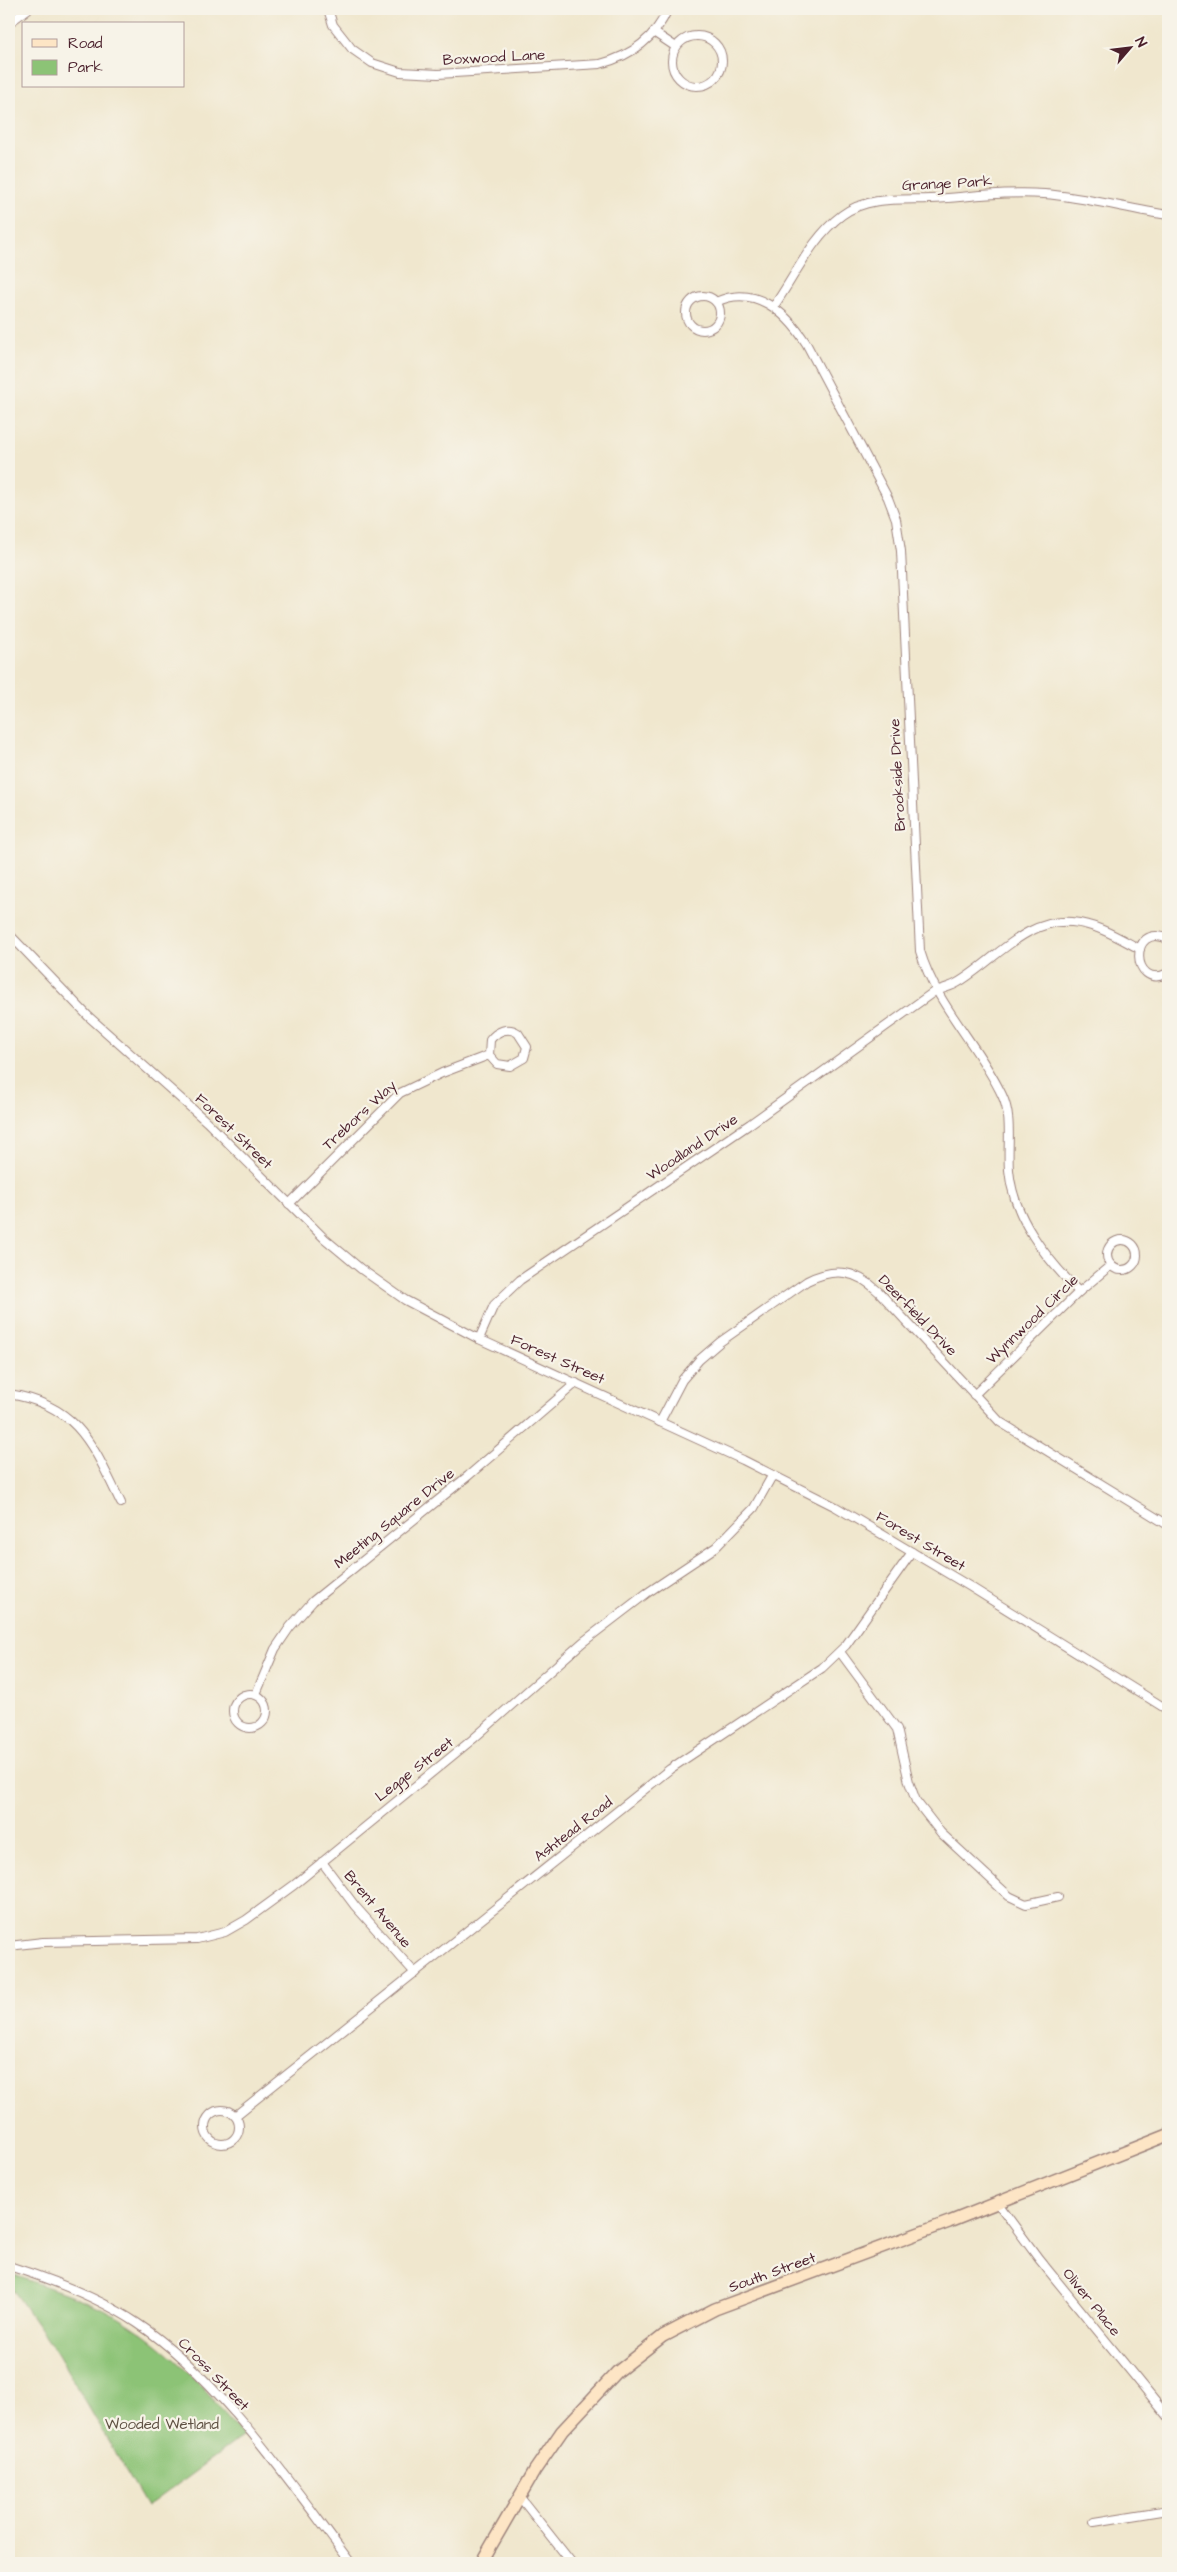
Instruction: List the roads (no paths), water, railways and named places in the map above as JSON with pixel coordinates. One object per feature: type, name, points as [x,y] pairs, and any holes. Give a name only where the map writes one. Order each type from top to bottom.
[{"type":"street","points":[[9,23],[28,9]]},
{"type":"street","name":"Boxwood Lane","points":[[328,9],[337,31],[364,59],[388,70],[423,75],[592,66],[625,55],[655,33],[668,9]]},
{"type":"street","points":[[655,33],[676,47]]},
{"type":"street","points":[[699,36],[709,40],[717,47],[721,56],[721,66],[717,76],[703,85],[692,86],[682,81],[673,68],[672,57],[676,47],[689,38],[699,36]]},
{"type":"street","name":"Grange Park","points":[[774,306],[818,239],[828,228],[849,211],[873,202],[901,199],[1035,194],[1085,200],[1168,215]]},
{"type":"street","name":"Brookside Drive","points":[[716,302],[720,315],[714,326],[702,330],[690,325],[686,312],[692,301],[704,296],[716,302],[734,297],[758,300],[774,306],[795,327],[806,343],[888,498],[896,519],[901,551],[918,943],[935,991],[986,1066],[1003,1097],[1008,1116],[1010,1178],[1018,1210],[1048,1258],[1079,1292]]},
{"type":"street","name":"Woodland Drive","points":[[479,1338],[494,1305],[520,1280],[750,1124],[935,991],[955,984],[1027,932],[1052,924],[1072,922],[1106,931],[1140,949]]},
{"type":"street","name":"Forest Street","points":[[9,934],[95,1022],[207,1122],[325,1239],[380,1283],[418,1308],[479,1338],[660,1422],[836,1507],[1168,1710]]},
{"type":"street","points":[[1168,939],[1154,937],[1143,943],[1140,949],[1139,961],[1146,972],[1158,976],[1168,973]]},
{"type":"street","points":[[506,1030],[518,1032],[527,1047],[524,1058],[510,1066],[497,1064],[489,1055],[490,1040],[497,1033],[506,1030]]},
{"type":"street","name":"Trebors Way","points":[[289,1204],[396,1096],[435,1076],[489,1055]]},
{"type":"street","points":[[1126,1241],[1135,1247],[1137,1258],[1132,1267],[1121,1270],[1111,1265],[1107,1253],[1114,1243],[1126,1241]]},
{"type":"street","name":"Wynnwood Circle","points":[[974,1394],[1079,1292],[1111,1265]]},
{"type":"street","name":"Deerfield Drive","points":[[660,1422],[682,1380],[709,1351],[807,1281],[821,1274],[836,1271],[851,1273],[872,1285],[992,1415],[1018,1435],[1168,1525]]},
{"type":"street","name":"Meeting Square Drive","points":[[256,1694],[278,1643],[313,1601],[458,1485],[576,1383]]},
{"type":"street","points":[[9,1394],[41,1403],[74,1423],[90,1441],[121,1503]]},
{"type":"street","name":"Legge Street","points":[[9,1946],[114,1940],[186,1940],[216,1935],[232,1928],[258,1912],[473,1739],[583,1642],[647,1593],[716,1547],[754,1508],[772,1476]]},
{"type":"street","name":"Ashtead Road","points":[[235,2116],[663,1774],[811,1676],[840,1652],[912,1552]]},
{"type":"street","points":[[840,1652],[897,1729],[909,1782],[916,1801],[941,1833],[1010,1896],[1026,1904],[1058,1897]]},
{"type":"street","points":[[256,1694],[265,1704],[266,1716],[256,1727],[246,1727],[236,1720],[233,1704],[240,1697],[256,1694]]},
{"type":"street","name":"Brent Avenue","points":[[322,1862],[355,1906],[415,1973]]},
{"type":"street","points":[[223,2110],[235,2116],[240,2129],[233,2141],[220,2145],[208,2138],[205,2127],[210,2115],[223,2110]]},
{"type":"street","name":"South Street","points":[[481,2563],[547,2451],[583,2406],[628,2362],[669,2332],[721,2306],[1168,2135]]},
{"type":"street","name":"Oliver Place","points":[[997,2202],[1056,2280],[1168,2417]]},
{"type":"street","name":"Cross Street","points":[[9,2266],[104,2304],[137,2322],[171,2348],[245,2427],[351,2563]]},
{"type":"street","points":[[520,2496],[572,2563]]},
{"type":"street","points":[[1094,2522],[1168,2510]]},
{"type":"park label","name":"Wooded Wetland","points":[[162,2424]]}]
